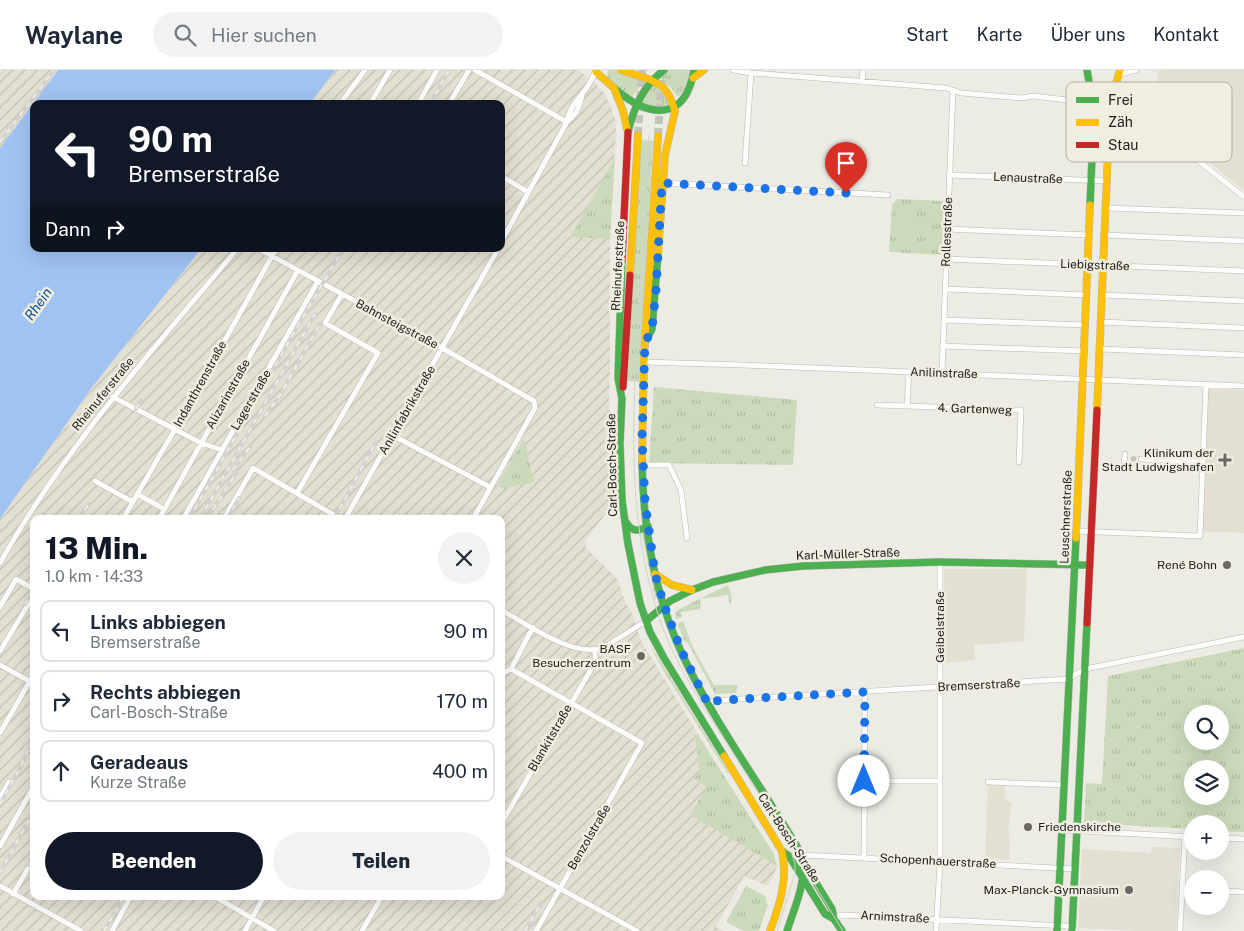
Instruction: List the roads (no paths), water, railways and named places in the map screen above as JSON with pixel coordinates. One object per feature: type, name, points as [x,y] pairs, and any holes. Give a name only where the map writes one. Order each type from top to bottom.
[{"type":"main road","points":[[620,70],[651,80],[667,91],[674,106],[674,116],[665,155],[662,183],[652,329],[645,343]]},
{"type":"main road","points":[[628,132],[635,104],[640,95],[651,80],[664,70]]},
{"type":"main road","points":[[595,71],[635,104],[642,108],[657,111],[674,106],[683,100],[694,74],[704,70]]},
{"type":"main road","points":[[614,88],[623,111],[628,132]]},
{"type":"main road","name":"Carl-Bosch-Straße","points":[[628,132],[618,378],[622,399],[620,442],[624,518],[640,604],[646,621],[669,666],[782,850],[789,856],[825,914],[834,919]]},
{"type":"main road","name":"Rheinuferstraße","points":[[622,399],[638,135]]},
{"type":"main road","points":[[645,343],[658,136]]},
{"type":"main road","name":"Leuschnerstraße","points":[[1057,928],[1092,162]]},
{"type":"main road","points":[[1073,930],[1074,869],[1092,531],[1108,162]]},
{"type":"main road","name":"Carl-Bosch-Straße","points":[[645,343],[643,465],[648,526],[655,574],[664,605],[681,650],[708,704],[803,859],[832,909],[834,919],[842,931]]},
{"type":"main road","points":[[624,518],[634,532],[640,532],[648,526]]},
{"type":"main road","name":"Karl-Müller-Straße","points":[[646,621],[664,605],[692,590],[712,582],[765,570],[804,566],[940,562],[1090,565]]},
{"type":"main road","points":[[655,574],[672,585],[692,590]]},
{"type":"main road","points":[[770,931],[785,884],[786,866],[782,850]]},
{"type":"main road","points":[[787,931],[803,880],[803,859]]},
{"type":"street","points":[[373,100],[390,70]]},
{"type":"street","points":[[420,100],[437,70]]},
{"type":"street","points":[[451,100],[469,70]]},
{"type":"street","points":[[475,70],[567,122]]},
{"type":"street","points":[[732,70],[751,74],[946,88],[961,93],[1021,98],[1033,96],[1066,100]]},
{"type":"street","points":[[862,70],[862,82]]},
{"type":"street","points":[[1120,72],[1136,70]]},
{"type":"street","points":[[343,100],[364,71]]},
{"type":"street","points":[[505,235],[567,122],[568,115],[575,103],[583,95],[595,71]]},
{"type":"street","points":[[745,163],[751,74]]},
{"type":"street","name":"Rollesstraße","points":[[942,373],[953,90]]},
{"type":"street","points":[[1200,162],[1244,197]]},
{"type":"street","name":"Lenaustraße","points":[[949,175],[1107,181]]},
{"type":"street","points":[[505,178],[528,192]]},
{"type":"street","points":[[662,183],[888,195]]},
{"type":"street","points":[[1106,208],[1244,213]]},
{"type":"street","points":[[947,229],[1089,234]]},
{"type":"street","points":[[1105,235],[1244,241]]},
{"type":"street","name":"Rheinuferstraße","points":[[0,563],[54,476],[113,397],[234,252]]},
{"type":"street","name":"Bahnsteigstraße","points":[[266,252],[442,348],[534,401],[535,408],[490,487]]},
{"type":"street","name":"Indanthrenstraße","points":[[125,515],[274,252]]},
{"type":"street","name":"Anilinfabrikstraße","points":[[345,515],[496,252]]},
{"type":"street","name":"Liebigstraße","points":[[946,259],[1244,271]]},
{"type":"street","name":"Alizarinstraße","points":[[161,515],[298,270]]},
{"type":"street","name":"Lagerstraße","points":[[185,515],[318,281]]},
{"type":"street","points":[[945,289],[1086,295]]},
{"type":"street","points":[[298,493],[378,354],[325,323],[342,294]]},
{"type":"street","points":[[1102,295],[1244,301]]},
{"type":"street","points":[[944,320],[1085,325]]},
{"type":"street","points":[[1101,322],[1244,328]]},
{"type":"street","points":[[942,346],[1084,351]]},
{"type":"street","points":[[1100,349],[1244,355]]},
{"type":"street","name":"Anilinstraße","points":[[644,362],[1244,386]]},
{"type":"street","points":[[907,406],[909,372]]},
{"type":"street","points":[[1076,530],[1200,536],[1206,384]]},
{"type":"street","points":[[113,397],[201,443],[222,450]]},
{"type":"street","name":"4. Gartenweg","points":[[877,405],[1021,410],[1019,462]]},
{"type":"street","points":[[392,435],[490,487],[475,515]]},
{"type":"street","points":[[1124,466],[1127,457]]},
{"type":"street","points":[[1141,460],[1202,462]]},
{"type":"street","points":[[643,465],[669,465],[681,490],[687,538]]},
{"type":"street","points":[[226,515],[253,468],[336,515]]},
{"type":"street","points":[[95,481],[133,502]]},
{"type":"street","points":[[137,494],[164,510]]},
{"type":"street","name":"Geibelstraße","points":[[936,931],[940,861],[940,562]]},
{"type":"street","points":[[0,607],[16,579],[30,587]]},
{"type":"street","points":[[0,651],[30,602]]},
{"type":"street","points":[[505,612],[566,644],[595,650]]},
{"type":"street","name":"Karl-Müller-Straße","points":[[595,650],[602,648],[646,621]]},
{"type":"street","points":[[505,672],[511,669],[532,627]]},
{"type":"street","name":"Bremserstraße","points":[[708,704],[714,701],[740,699],[1068,679],[1085,669],[1244,637]]},
{"type":"street","name":"Blankitstraße","points":[[505,817],[570,702],[593,666],[595,650]]},
{"type":"street","points":[[0,665],[29,681],[0,733]]},
{"type":"street","points":[[511,669],[570,702]]},
{"type":"street","points":[[864,858],[865,692]]},
{"type":"street","name":"Benzolstraße","points":[[536,931],[642,743],[570,702]]},
{"type":"street","points":[[864,781],[940,781]]},
{"type":"street","points":[[0,798],[9,782]]},
{"type":"street","points":[[988,782],[1063,786]]},
{"type":"street","points":[[0,846],[30,793]]},
{"type":"street","points":[[1062,830],[1184,836]]},
{"type":"street","points":[[1229,838],[1244,839]]},
{"type":"street","points":[[1180,931],[1184,854]]},
{"type":"street","points":[[505,858],[637,931]]},
{"type":"street","name":"Schopenhauerstraße","points":[[803,859],[864,858],[1074,869]]},
{"type":"street","points":[[13,894],[30,865]]},
{"type":"street","points":[[0,886],[81,931]]},
{"type":"street","points":[[1229,891],[1244,892]]},
{"type":"street","points":[[112,931],[129,900]]},
{"type":"street","points":[[221,900],[274,931]]},
{"type":"street","points":[[245,931],[262,900]]},
{"type":"street","points":[[362,931],[380,900]]},
{"type":"street","name":"Arnimstraße","points":[[834,919],[841,915],[1057,928],[1068,926],[1073,930]]},
{"type":"water","points":[[58,70],[335,70],[313,100],[36,100]]},
{"type":"water","name":"Rhein","points":[[30,108],[30,252],[199,252],[90,390],[0,519],[0,148]]},
{"type":"tunnel","points":[[638,135],[642,70]]},
{"type":"tunnel","points":[[658,136],[662,70]]},
{"type":"tunnel","points":[[1131,459],[1141,459]]},
{"type":"tram line","points":[[649,135],[634,398],[634,470],[641,541],[648,577],[657,611],[681,667],[843,931]]},
{"type":"tram line","points":[[777,931],[795,873],[795,863],[792,855]]},
{"type":"railway","points":[[32,100],[54,70]]},
{"type":"railway","points":[[432,100],[449,70]]},
{"type":"railway","points":[[0,142],[30,102]]},
{"type":"railway","points":[[191,515],[341,252]]},
{"type":"railway","points":[[202,515],[315,314]]},
{"type":"railway","points":[[265,416],[280,395],[320,324]]},
{"type":"railway","points":[[136,409],[141,400]]},
{"type":"railway","points":[[336,515],[376,442]]},
{"type":"railway","points":[[233,470],[250,447]]},
{"type":"railway","points":[[210,515],[236,473]]},
{"type":"railway","points":[[229,515],[239,498]]},
{"type":"railway","points":[[81,515],[89,504]]},
{"type":"railway","points":[[25,604],[30,596]]},
{"type":"railway","points":[[0,804],[30,746]]},
{"type":"railway","points":[[0,873],[30,818]]},
{"type":"railway","points":[[104,931],[122,900]]},
{"type":"railway","points":[[525,931],[541,903]]},
{"type":"place","name":"Klinikum der Stadt Ludwigshafen","points":[[1225,460]]},
{"type":"place","name":"René Bohn","points":[[1227,565]]},
{"type":"place","name":"BASF Besucherzentrum","points":[[641,656]]},
{"type":"place","name":"Friedenskirche","points":[[1028,827]]},
{"type":"place","name":"Max-Planck-Gymnasium","points":[[1129,890]]}]
